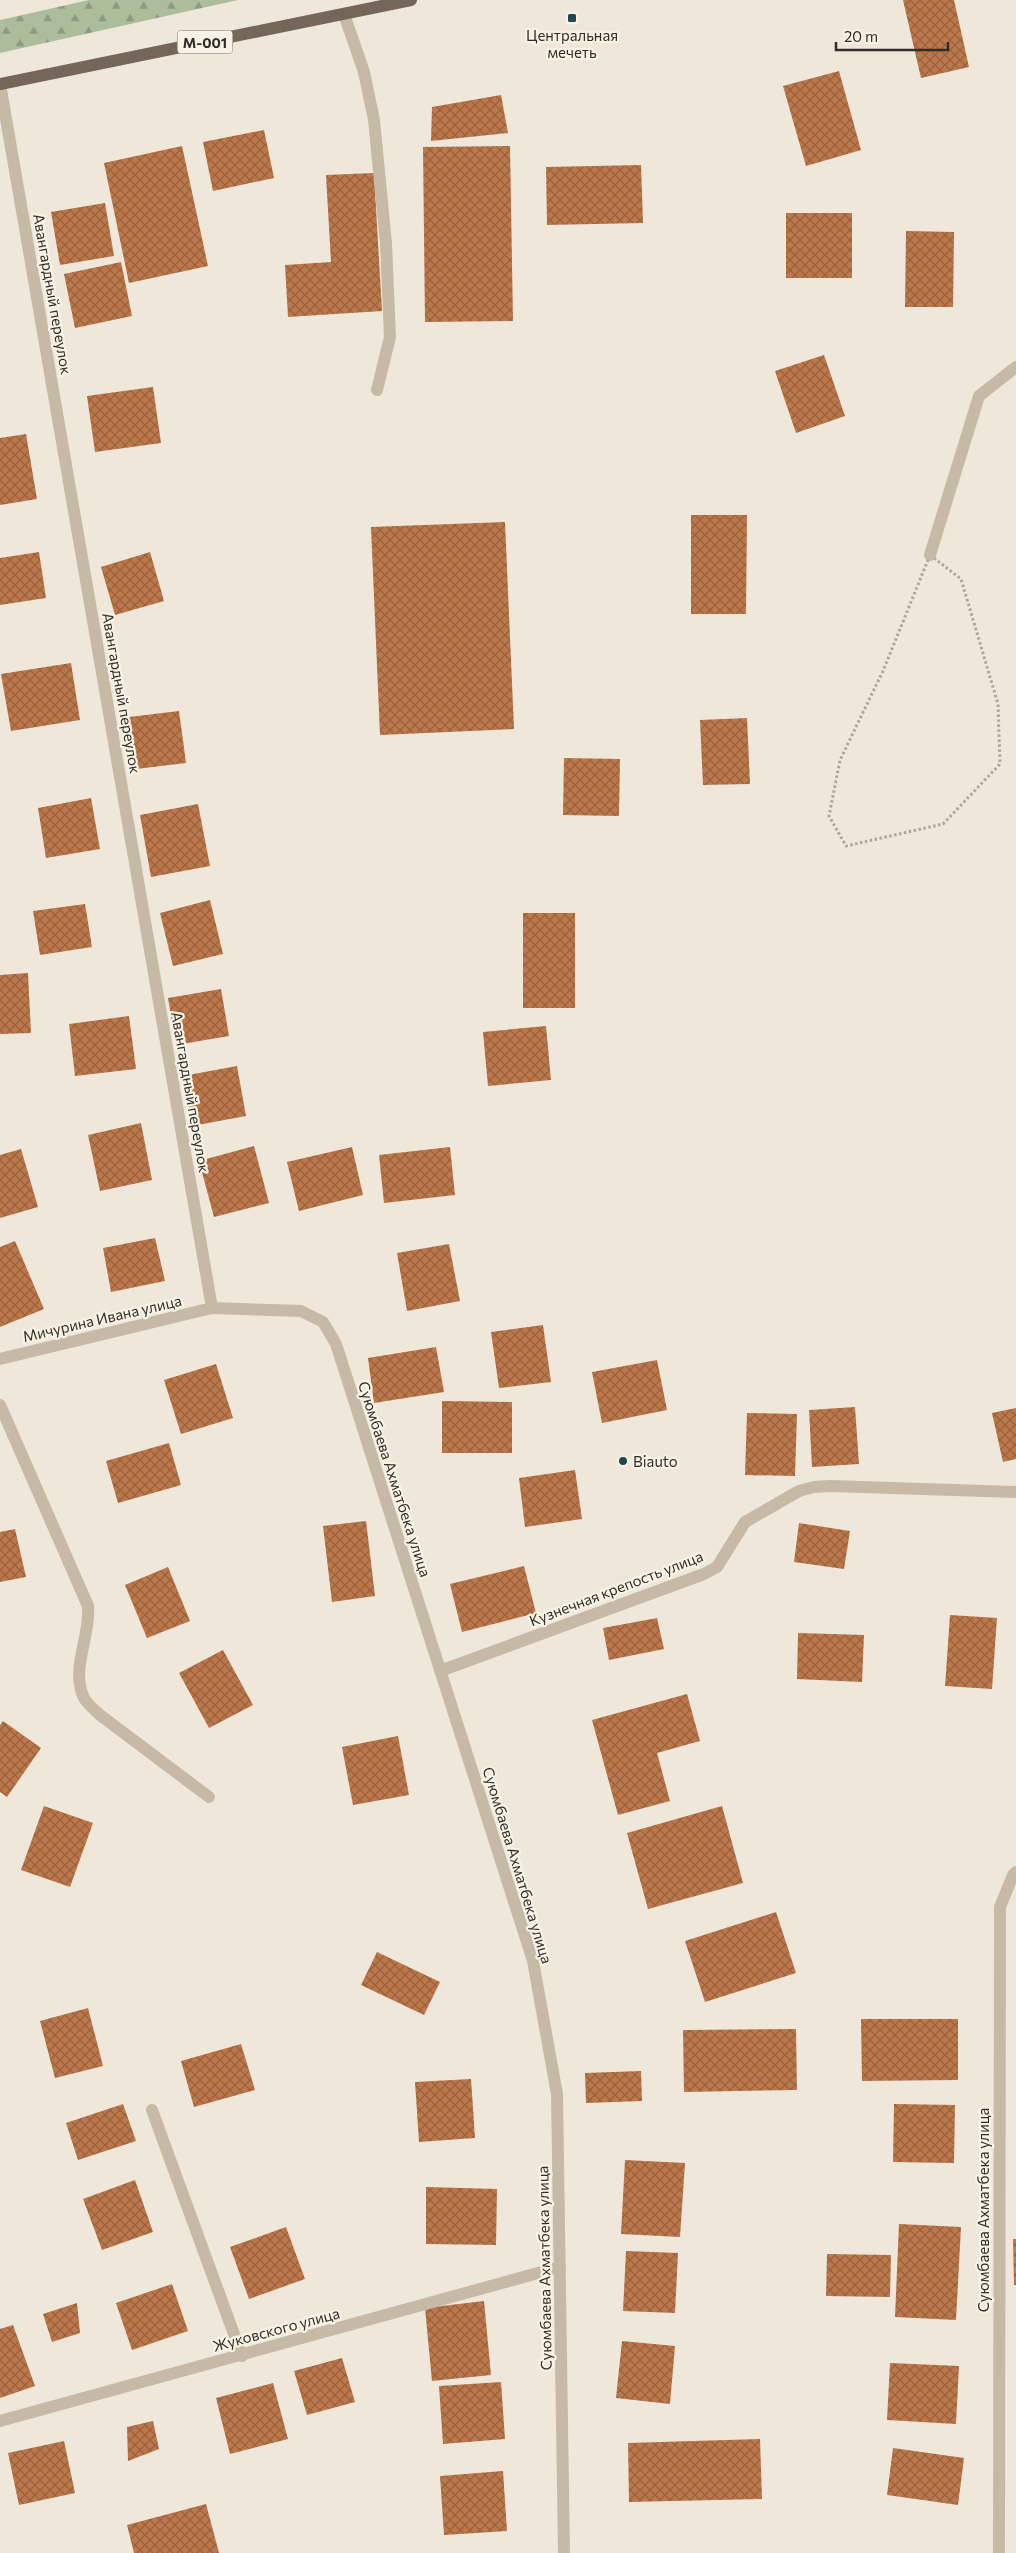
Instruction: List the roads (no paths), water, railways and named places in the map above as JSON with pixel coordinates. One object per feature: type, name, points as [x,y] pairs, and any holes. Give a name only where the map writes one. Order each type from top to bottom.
[{"type":"main road","name":"М-001","points":[[0,84],[411,0]]},
{"type":"street","points":[[344,14],[364,72],[374,120],[386,243],[390,337],[377,390]]},
{"type":"street","name":"Авангардный переулок","points":[[0,84],[212,1308]]},
{"type":"street","points":[[930,555],[978,396],[1016,367]]},
{"type":"street","name":"Мичурина Ивана улица","points":[[0,1359],[212,1308]]},
{"type":"street","name":"Суюмбаева Ахматбека улица","points":[[212,1308],[301,1311],[323,1322],[336,1344],[533,1961],[556,2094],[564,2553]]},
{"type":"street","points":[[0,1405],[88,1606],[89,1618],[78,1677],[84,1699],[100,1715],[209,1797]]},
{"type":"street","name":"Кузнечная крепость улица","points":[[440,1671],[704,1574],[717,1567],[745,1522],[800,1491],[814,1487],[830,1486],[1016,1492]]},
{"type":"street","name":"Суюмбаева Ахматбека улица","points":[[999,2553],[1000,1907],[1013,1874],[1016,1872]]},
{"type":"street","points":[[152,2110],[242,2356]]},
{"type":"street","name":"Жуковского улица","points":[[0,2421],[560,2267]]},
{"type":"place","name":"Центральная мечеть","points":[[572,18]]},
{"type":"place","name":"Biauto","points":[[623,1461]]}]
